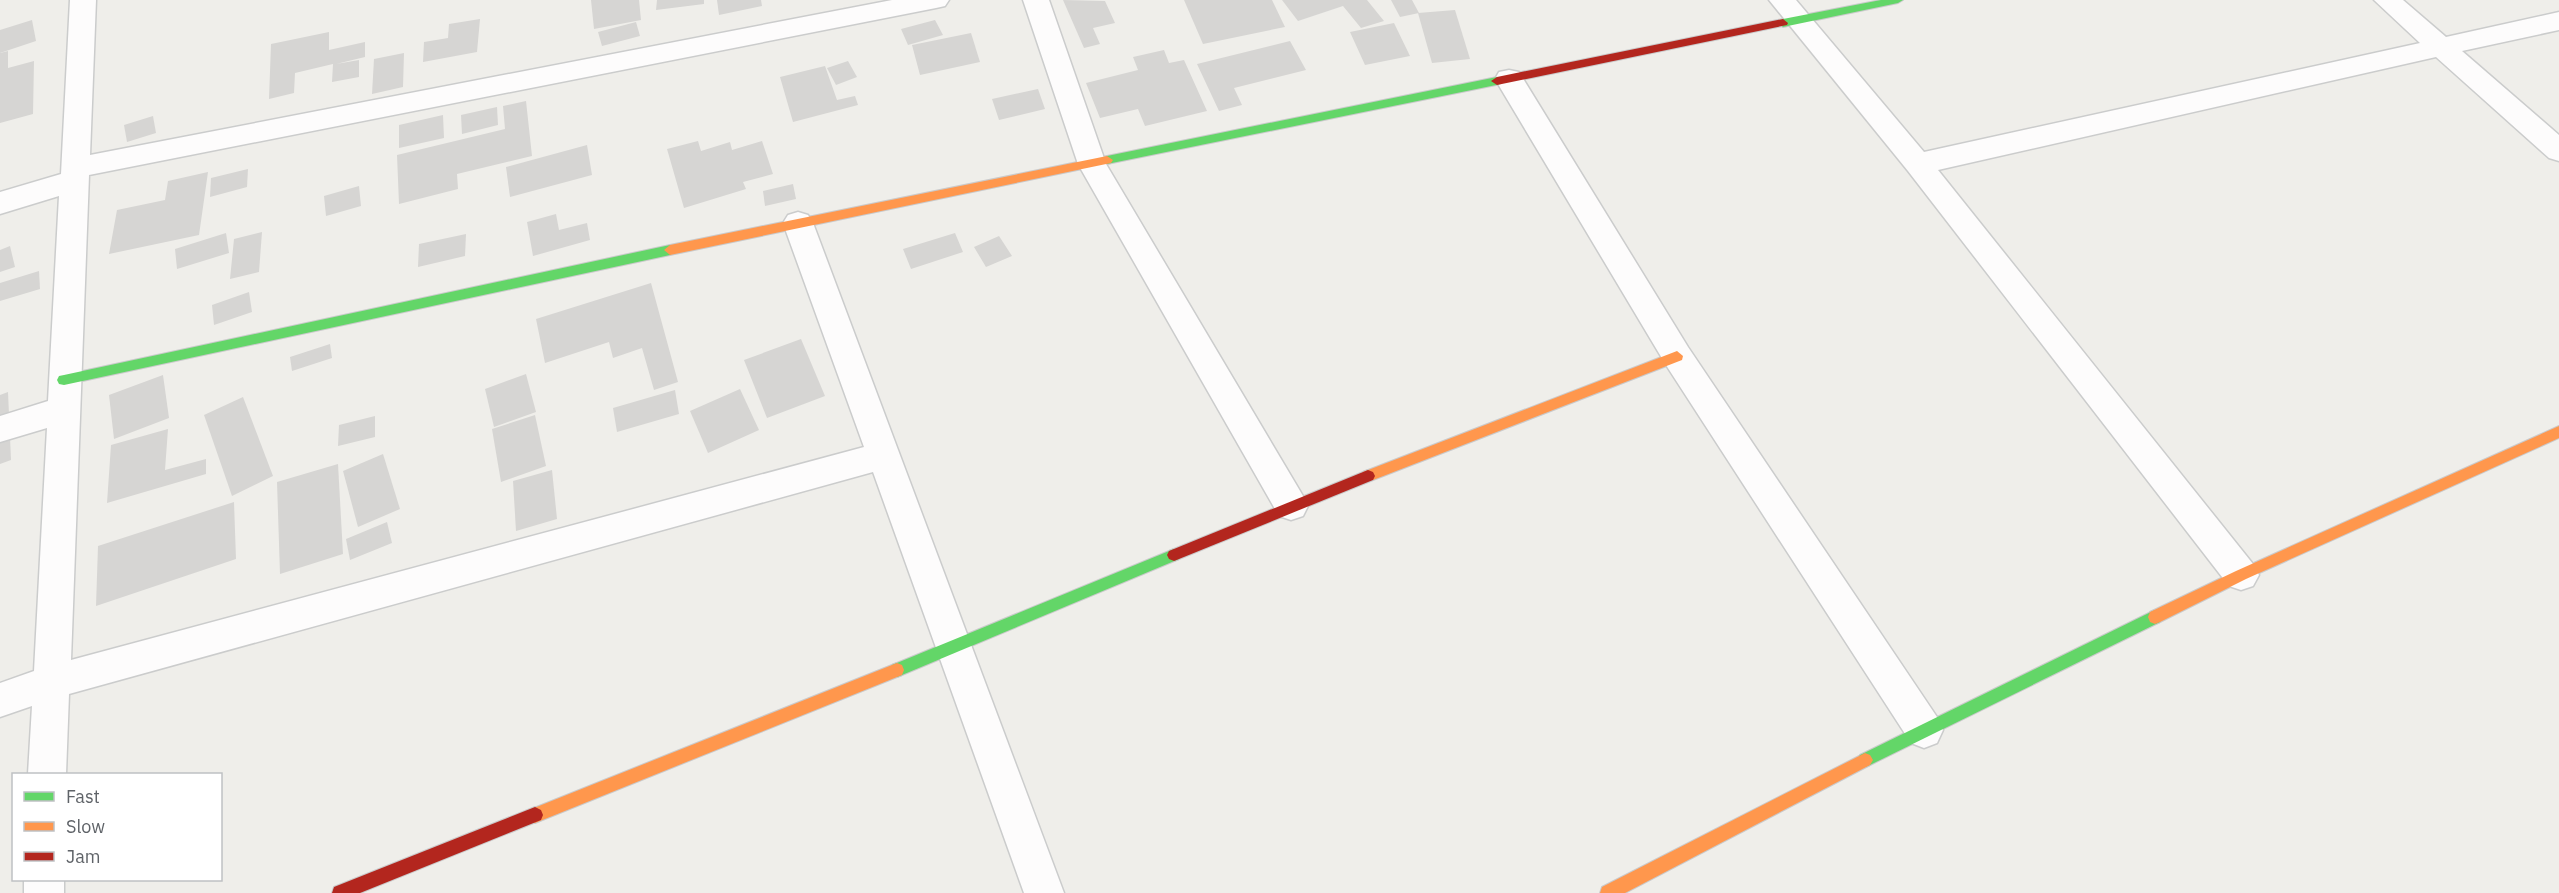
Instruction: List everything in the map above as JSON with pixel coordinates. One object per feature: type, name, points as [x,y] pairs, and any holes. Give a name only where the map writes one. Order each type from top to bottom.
[{"type":"street","points":[[47,773],[82,0]]},
{"type":"street","points":[[0,203],[74,175],[936,0]]},
{"type":"street","points":[[1036,0],[1092,164],[1291,506]]},
{"type":"street","points":[[0,429],[63,395],[798,223],[1509,79],[1790,10],[1898,0]]},
{"type":"street","points":[[2387,0],[2559,151]]},
{"type":"street","points":[[1790,10],[1918,164],[2241,574]]},
{"type":"street","points":[[1918,164],[2559,21]]},
{"type":"street","points":[[1509,79],[1677,356],[1924,730]]},
{"type":"street","points":[[798,223],[1044,893]]},
{"type":"street","points":[[339,893],[955,647],[1291,506],[1677,356]]},
{"type":"street","points":[[1608,893],[1924,730],[2241,574],[2559,432]]},
{"type":"street","points":[[0,700],[50,682],[884,455]]},
{"type":"building","points":[[591,0],[639,0],[641,20],[594,29]]},
{"type":"building","points":[[657,0],[704,0],[704,4],[656,10]]},
{"type":"building","points":[[717,0],[761,0],[762,6],[719,15]]},
{"type":"building","points":[[1063,0],[1105,1],[1115,23],[1093,28],[1100,44],[1084,48]]},
{"type":"building","points":[[1184,0],[1272,0],[1285,27],[1203,44]]},
{"type":"building","points":[[1282,0],[1367,0],[1384,21],[1361,28],[1343,6],[1298,21]]},
{"type":"building","points":[[1391,0],[1412,0],[1419,13],[1400,17]]},
{"type":"building","points":[[1455,10],[1470,59],[1432,63],[1418,13]]},
{"type":"building","points":[[480,19],[477,52],[423,62],[424,42],[448,38],[449,24]]},
{"type":"building","points":[[32,20],[36,41],[0,53],[0,30]]},
{"type":"building","points":[[935,20],[943,35],[908,45],[901,29]]},
{"type":"building","points":[[636,22],[640,36],[602,46],[598,32]]},
{"type":"building","points":[[1394,23],[1410,56],[1365,65],[1350,32]]},
{"type":"building","points":[[329,32],[329,50],[365,42],[365,57],[336,64],[359,60],[359,77],[332,82],[333,64],[295,73],[294,93],[269,99],[271,44]]},
{"type":"building","points":[[971,33],[980,62],[920,75],[912,45]]},
{"type":"building","points":[[1290,41],[1306,70],[1234,88],[1242,105],[1219,111],[1197,64]]},
{"type":"building","points":[[1164,50],[1169,63],[1184,60],[1207,111],[1145,126],[1138,109],[1100,118],[1086,83],[1138,70],[1133,57]]},
{"type":"building","points":[[8,51],[8,68],[34,61],[33,114],[0,123],[0,53]]},
{"type":"building","points":[[404,53],[403,87],[372,94],[374,59]]},
{"type":"building","points":[[848,61],[857,77],[836,85],[827,68]]},
{"type":"building","points":[[825,66],[837,100],[855,96],[858,105],[793,122],[780,77]]},
{"type":"building","points":[[1038,89],[1045,109],[999,120],[992,99]]},
{"type":"building","points":[[526,101],[532,156],[457,174],[458,189],[399,204],[397,155],[505,129],[503,106]]},
{"type":"building","points":[[497,107],[498,125],[462,134],[461,115]]},
{"type":"building","points":[[443,115],[444,138],[399,148],[399,125]]},
{"type":"building","points":[[153,116],[156,133],[127,142],[124,125]]},
{"type":"building","points":[[698,141],[701,151],[730,142],[732,150],[762,141],[773,174],[743,182],[746,189],[684,208],[667,149]]},
{"type":"building","points":[[587,145],[592,175],[510,197],[506,167]]},
{"type":"building","points":[[248,169],[247,187],[210,197],[211,178]]},
{"type":"building","points":[[208,172],[199,235],[109,254],[117,210],[165,200],[168,181]]},
{"type":"building","points":[[793,184],[796,199],[765,206],[763,191]]},
{"type":"building","points":[[359,186],[361,206],[326,216],[324,196]]},
{"type":"building","points":[[556,214],[559,230],[587,223],[590,240],[533,256],[527,222]]},
{"type":"building","points":[[262,232],[259,272],[230,279],[234,239]]},
{"type":"building","points":[[226,233],[229,253],[177,269],[175,249]]},
{"type":"building","points":[[955,233],[963,252],[911,269],[903,249]]},
{"type":"building","points":[[466,234],[465,256],[418,267],[419,244]]},
{"type":"building","points":[[999,236],[1012,256],[986,267],[974,247]]},
{"type":"building","points":[[10,246],[15,267],[0,272],[0,250]]},
{"type":"building","points":[[39,271],[40,289],[0,301],[0,283]]},
{"type":"building","points":[[651,283],[678,382],[654,390],[642,348],[613,358],[609,342],[545,363],[536,319]]},
{"type":"building","points":[[249,292],[252,312],[214,325],[212,305]]},
{"type":"building","points":[[801,339],[825,396],[767,418],[744,360]]},
{"type":"building","points":[[330,344],[332,358],[292,371],[290,357]]},
{"type":"building","points":[[526,374],[536,412],[494,427],[485,389]]},
{"type":"building","points":[[163,375],[169,418],[114,439],[109,395]]},
{"type":"building","points":[[740,389],[759,430],[708,453],[690,411]]},
{"type":"building","points":[[675,390],[679,414],[617,432],[613,408]]},
{"type":"building","points":[[8,392],[11,460],[0,464],[0,395]]},
{"type":"building","points":[[243,397],[273,476],[232,496],[204,415]]},
{"type":"building","points":[[535,415],[546,466],[501,482],[492,429]]},
{"type":"building","points":[[375,416],[375,437],[338,446],[339,425]]},
{"type":"building","points":[[168,429],[165,470],[206,459],[206,474],[107,503],[111,445]]},
{"type":"building","points":[[383,454],[400,509],[358,527],[343,471]]},
{"type":"building","points":[[338,464],[343,554],[280,574],[277,482]]},
{"type":"building","points":[[552,470],[557,519],[516,531],[513,481]]},
{"type":"building","points":[[234,502],[236,559],[96,606],[98,546]]},
{"type":"building","points":[[387,522],[392,543],[350,560],[346,539]]},
{"type":"traffic: fast","points":[[1783,23],[1898,0]]},
{"type":"traffic: fast","points":[[1107,160],[1497,81]]},
{"type":"traffic: fast","points":[[64,380],[670,250]]},
{"type":"traffic: fast","points":[[897,670],[1174,555]]},
{"type":"traffic: fast","points":[[1865,760],[2155,617]]},
{"type":"traffic: slow","points":[[670,250],[1107,160]]},
{"type":"traffic: slow","points":[[1368,476],[1677,356]]},
{"type":"traffic: slow","points":[[2155,617],[2241,575],[2559,432]]},
{"type":"traffic: slow","points":[[535,815],[897,670]]},
{"type":"traffic: slow","points":[[1608,893],[1865,760]]},
{"type":"traffic: jam","points":[[1497,81],[1783,23]]},
{"type":"traffic: jam","points":[[1174,555],[1368,476]]},
{"type":"traffic: jam","points":[[340,893],[535,815]]}]
